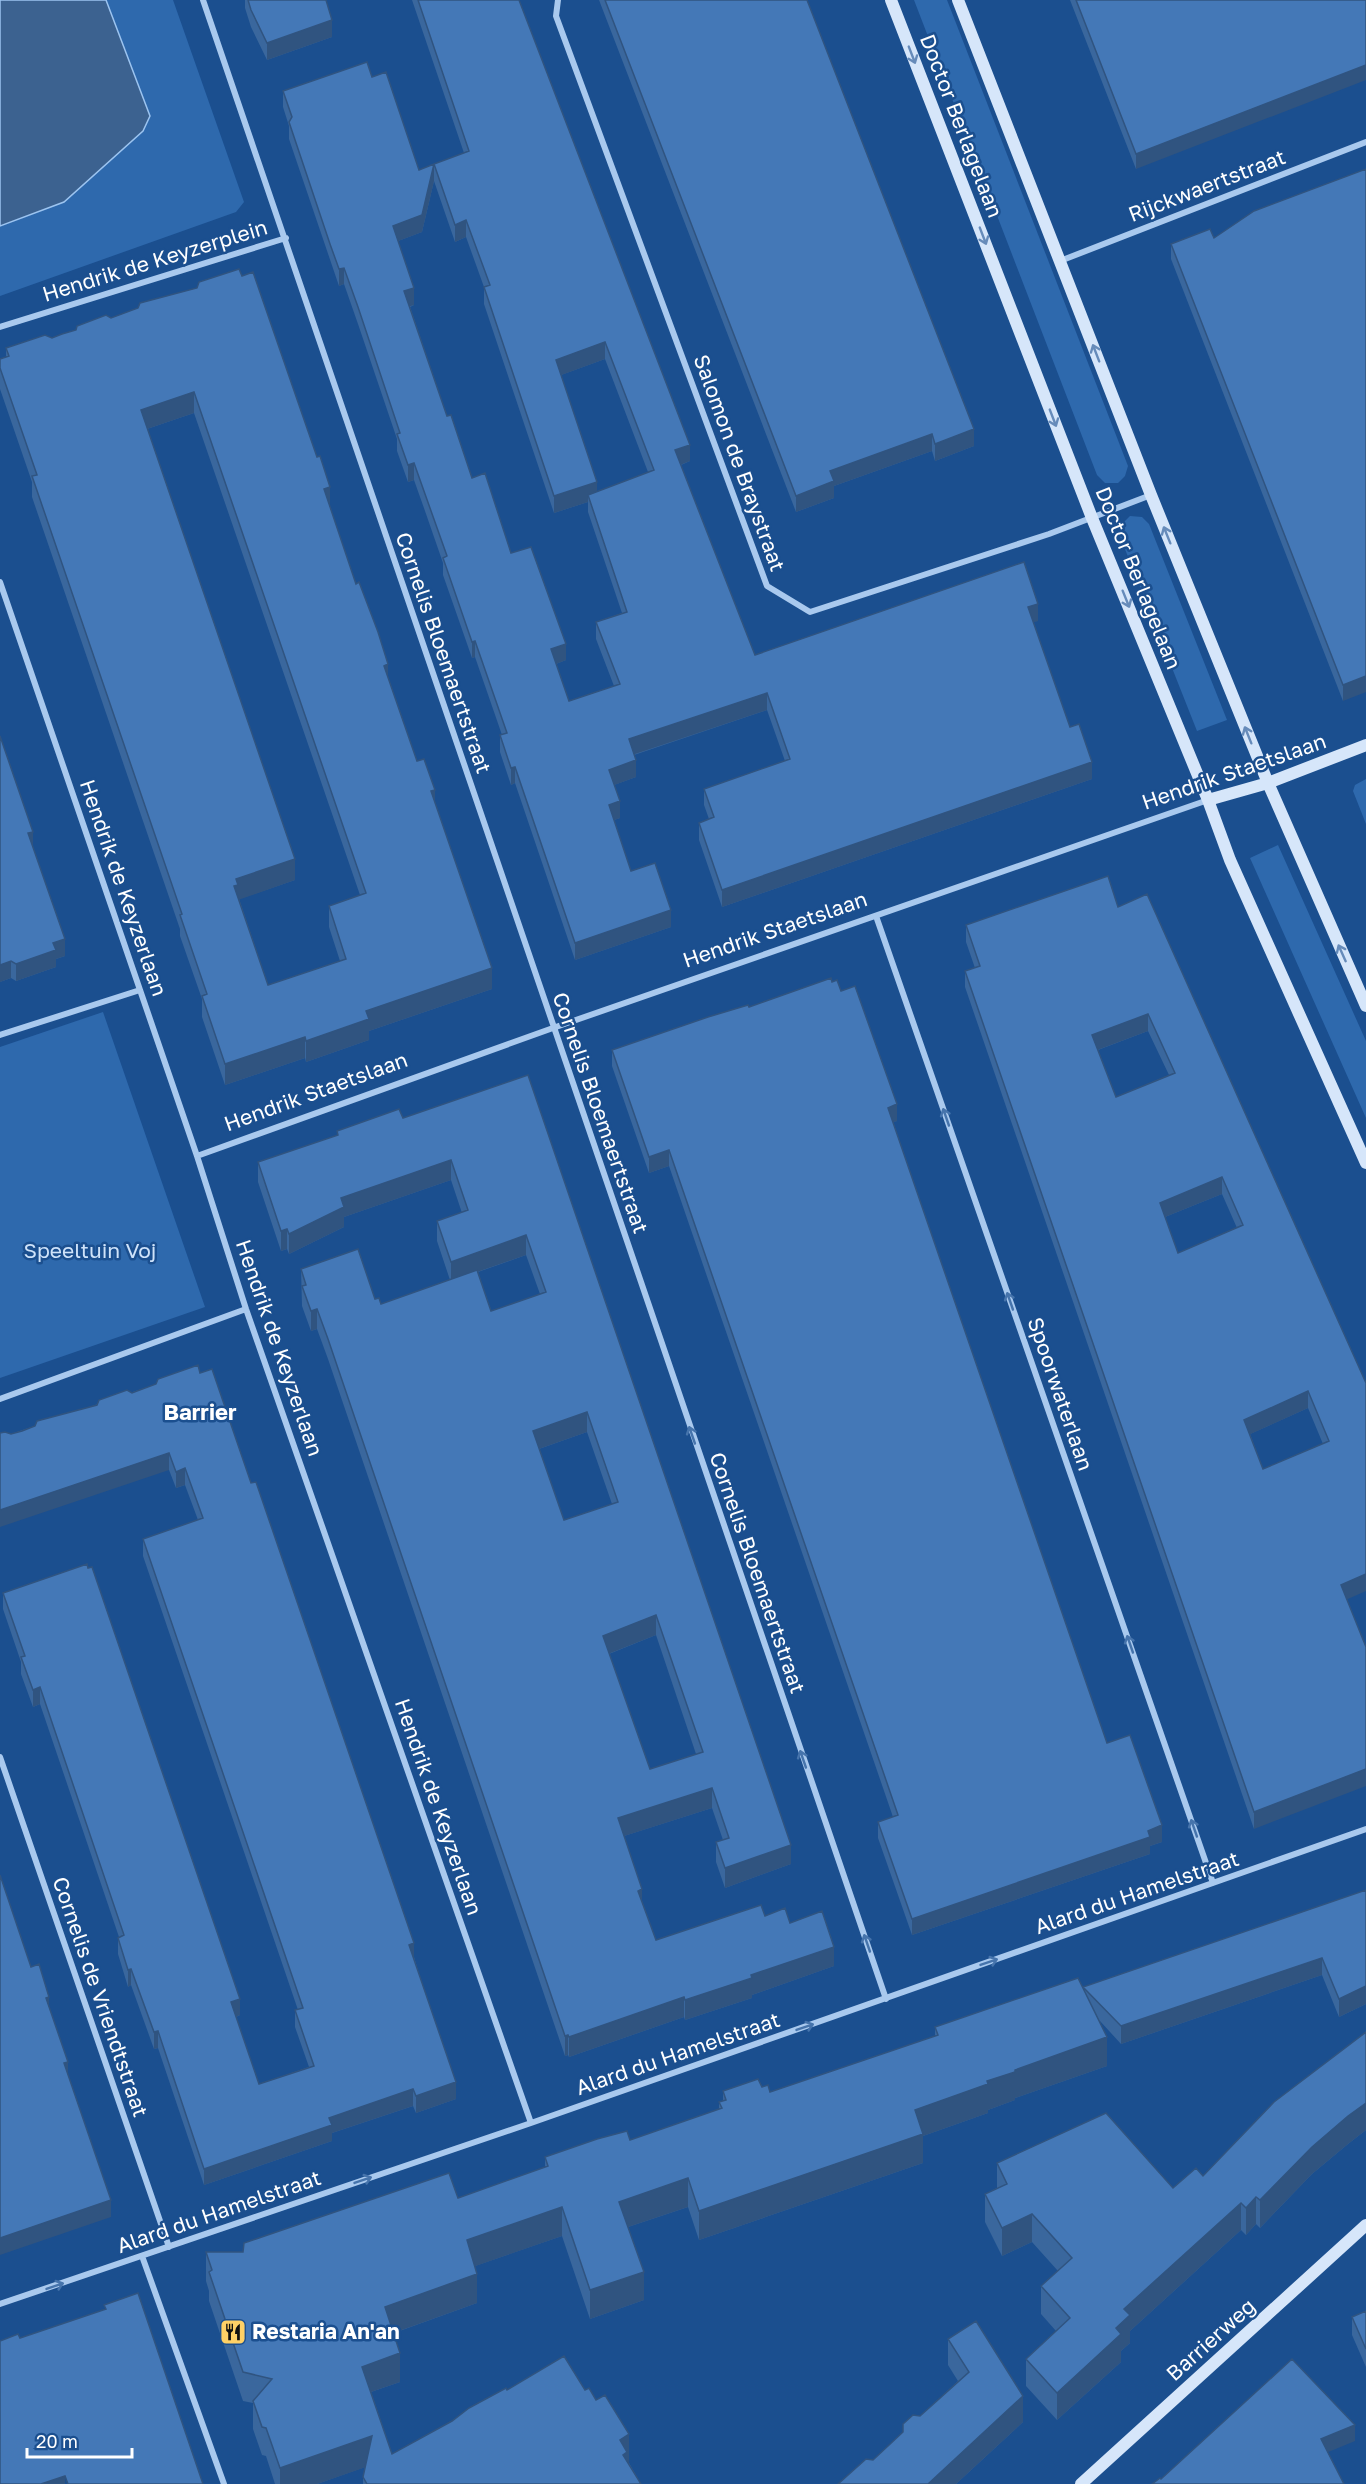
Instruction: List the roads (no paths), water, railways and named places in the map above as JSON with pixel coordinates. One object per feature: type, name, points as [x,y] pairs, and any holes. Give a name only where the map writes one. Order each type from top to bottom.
[{"type":"main road","name":"Doctor Berlagelaan","points":[[891,0],[1092,518],[1208,800],[1230,860],[1366,1163]]},
{"type":"main road","name":"Doctor Berlagelaan","points":[[958,0],[1151,495],[1268,783],[1366,1006]]},
{"type":"main road","name":"Hendrik Staetslaan","points":[[1208,800],[1268,783],[1366,746]]},
{"type":"main road","name":"Barrierweg","points":[[1081,2484],[1366,2224]]},
{"type":"street","name":"Hendrik de Keyzerplein","points":[[0,327],[286,238],[203,0]]},
{"type":"street","name":"Salomon de Braystraat","points":[[558,0],[556,16],[767,586],[810,612],[1092,518],[1151,495]]},
{"type":"street","name":"Rijckwaertstraat","points":[[1060,261],[1366,142]]},
{"type":"street","name":"Cornelis Bloemaertstraat","points":[[286,238],[553,1028],[886,1999]]},
{"type":"street","name":"Hendrik de Keyzerlaan","points":[[0,582],[197,1156],[246,1309],[531,2123]]},
{"type":"street","name":"Hendrik Staetslaan","points":[[197,1156],[553,1028],[1208,800]]},
{"type":"street","name":"Spoorwaterlaan","points":[[876,916],[1213,1883]]},
{"type":"street","points":[[0,1035],[140,990]]},
{"type":"street","points":[[0,1399],[246,1309]]},
{"type":"street","name":"Cornelis de Vriendtstraat","points":[[0,1757],[168,2247]]},
{"type":"street","name":"Alard du Hamelstraat","points":[[0,2304],[531,2123],[1366,1830]]},
{"type":"street","points":[[142,2256],[224,2484]]},
{"type":"place","name":"Restaria An'an","points":[[233,2332]]},
{"type":"district","name":"Barrier","points":[[200,1412]]},
{"type":"park label","name":"Speeltuin Voj","points":[[90,1251]]}]
